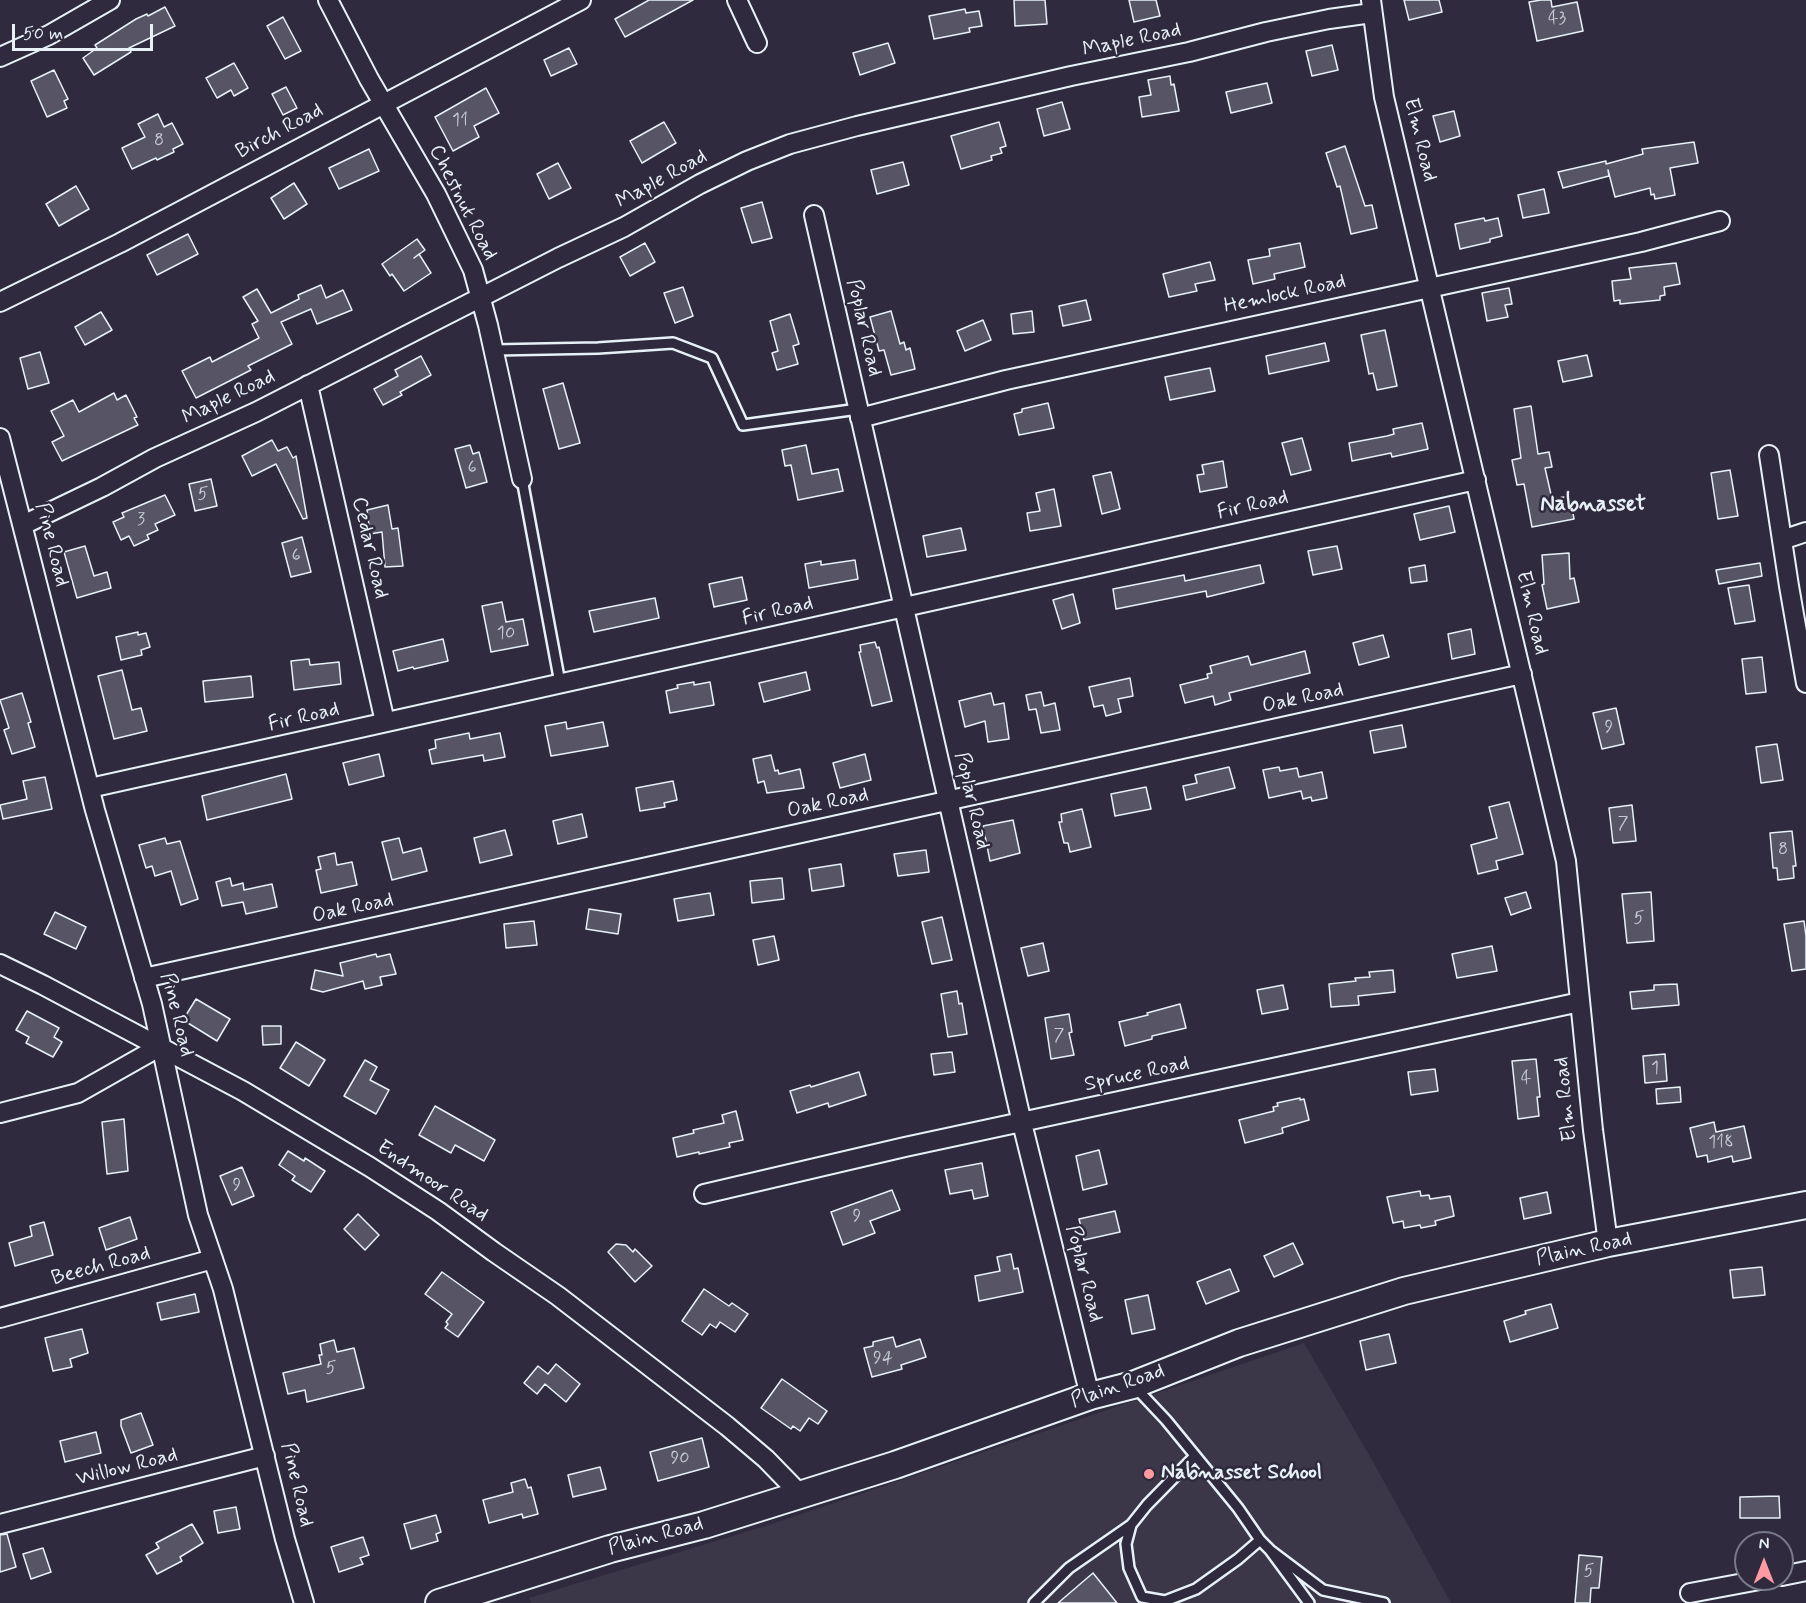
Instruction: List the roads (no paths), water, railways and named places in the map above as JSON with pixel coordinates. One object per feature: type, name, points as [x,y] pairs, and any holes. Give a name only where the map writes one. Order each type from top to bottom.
[{"type":"main road","name":"Plain Road","points":[[439,1603],[610,1549],[704,1525],[895,1465],[1090,1396],[1133,1385],[1239,1343],[1404,1292],[1608,1243],[1806,1205]]},
{"type":"street","points":[[0,57],[49,35],[110,0]]},
{"type":"street","name":"Chestnut Road","points":[[328,0],[382,104],[436,194],[474,270],[522,479]]},
{"type":"street","name":"Birch Road","points":[[0,303],[120,243],[581,0]]},
{"type":"street","points":[[737,0],[757,43]]},
{"type":"street","name":"Elm Road","points":[[1372,7],[1384,97],[1566,861],[1593,1130],[1608,1243]]},
{"type":"street","name":"Maple Road","points":[[23,525],[156,458],[256,412],[558,258],[624,227],[747,161],[800,141],[880,121],[1071,76],[1189,52],[1372,7]]},
{"type":"street","name":"Poplar Road","points":[[814,215],[1022,1123],[1090,1396]]},
{"type":"street","name":"Hemlock Road","points":[[859,413],[1641,242],[1720,221]]},
{"type":"street","name":"Cedar Road","points":[[308,384],[386,723]]},
{"type":"street","name":"Pine Road","points":[[0,438],[90,788],[144,978],[198,1215],[223,1289],[285,1539],[304,1603]]},
{"type":"street","points":[[1769,455],[1806,683]]},
{"type":"street","name":"Fir Road","points":[[90,788],[1476,480]]},
{"type":"street","points":[[1782,540],[1806,532]]},
{"type":"street","name":"Oak Road","points":[[144,978],[1522,674]]},
{"type":"street","name":"Endmoor Road","points":[[0,964],[161,1046],[253,1097],[438,1210],[558,1296],[727,1426],[766,1459],[801,1495]]},
{"type":"street","name":"Spruce Road","points":[[704,1194],[814,1167],[1580,1002]]},
{"type":"street","points":[[0,1113],[78,1093],[161,1046]]},
{"type":"street","name":"Beech Road","points":[[0,1318],[213,1259]]},
{"type":"street","name":"Willow Road","points":[[0,1524],[265,1456]]},
{"type":"street","points":[[1690,1593],[1734,1585]]},
{"type":"lane","points":[[494,350],[598,348],[673,343],[712,358],[743,426],[859,413]]},
{"type":"lane","points":[[522,479],[560,683]]},
{"type":"lane","points":[[1133,1385],[1167,1420],[1270,1550],[1323,1590],[1384,1603]]},
{"type":"lane","points":[[1034,1603],[1069,1568],[1131,1525],[1147,1505],[1195,1456]]},
{"type":"lane","points":[[1131,1525],[1126,1544],[1129,1568],[1133,1578],[1142,1597],[1165,1601],[1196,1589],[1260,1540]]},
{"type":"lane","points":[[1270,1550],[1309,1603]]},
{"type":"place","name":"Nabnasset School","points":[[1149,1474]]},
{"type":"district","name":"Nabnasset","points":[[1593,505]]}]
